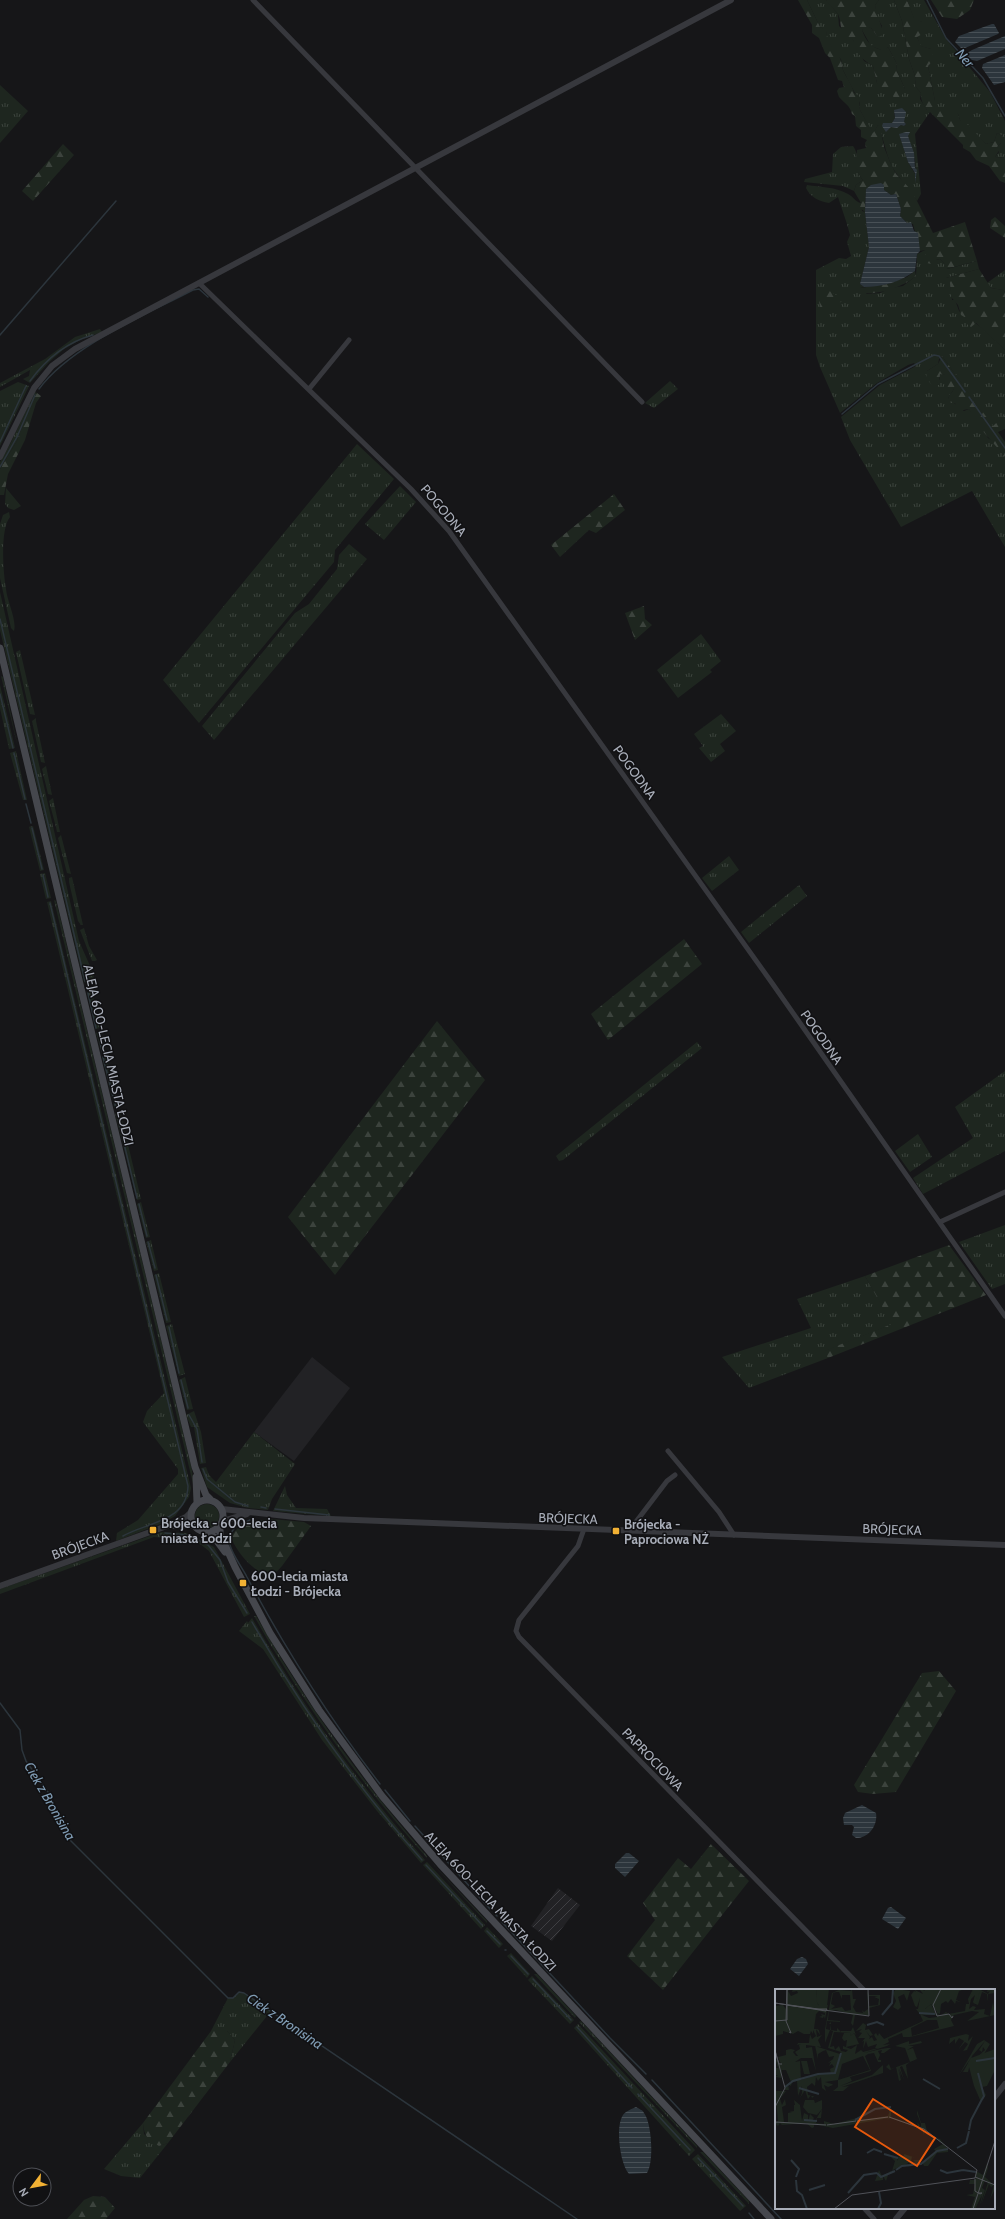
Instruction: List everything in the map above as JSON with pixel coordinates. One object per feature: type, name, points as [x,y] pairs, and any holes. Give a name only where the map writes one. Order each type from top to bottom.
[{"type":"main road","name":"ALEJA 600-LECIA MIASTA ŁODZI","points":[[0,648],[195,1467],[197,1502]]},
{"type":"main road","name":"ALEJA 600-LECIA MIASTA ŁODZI","points":[[195,1467],[210,1499]]},
{"type":"main road","points":[[210,1499],[218,1503],[222,1509],[221,1523],[208,1532],[199,1530],[194,1526],[191,1520],[191,1512],[197,1502],[210,1499]]},
{"type":"main road","name":"ALEJA 600-LECIA MIASTA ŁODZI","points":[[221,1523],[222,1538],[235,1567],[270,1633],[319,1710],[358,1765],[402,1820],[464,1890],[771,2219]]},
{"type":"main road","name":"ALEJA 600-LECIA MIASTA ŁODZI","points":[[208,1532],[216,1539],[235,1567]]},
{"type":"street","points":[[252,0],[642,402]]},
{"type":"street","points":[[0,455],[11,437],[28,396],[41,378],[58,361],[75,349],[731,0]]},
{"type":"street","name":"POGODNA","points":[[199,283],[421,498],[449,531],[662,829],[1005,1316]]},
{"type":"street","points":[[309,389],[349,340]]},
{"type":"street","points":[[940,1222],[1005,1192]]},
{"type":"street","points":[[668,1451],[719,1512],[734,1535]]},
{"type":"street","points":[[629,1531],[667,1481],[675,1475]]},
{"type":"street","name":"BRÓJECKA","points":[[222,1509],[304,1518],[1005,1545]]},
{"type":"street","name":"BRÓJECKA","points":[[0,1586],[167,1526],[186,1517],[191,1512]]},
{"type":"street","name":"BRÓJECKA","points":[[221,1523],[251,1513]]},
{"type":"street","name":"BRÓJECKA","points":[[167,1526],[194,1526]]},
{"type":"street","name":"PAPROCIOWA","points":[[584,1529],[578,1546],[519,1620],[516,1627],[519,1637],[863,1989]]},
{"type":"street","points":[[995,2097],[1005,2084]]},
{"type":"street","points":[[865,2209],[874,2219]]},
{"type":"street","points":[[896,2219],[904,2209]]},
{"type":"shaded area","points":[[994,24],[999,33],[998,34],[965,48],[961,48],[955,42],[959,36]]},
{"type":"shaded area","points":[[1005,36],[1005,49],[977,61],[972,60],[967,56],[967,53],[972,50]]},
{"type":"shaded area","points":[[1005,55],[1005,82],[994,85],[982,68],[983,64]]},
{"type":"shaded area","points":[[902,108],[906,112],[904,122],[906,124],[897,128],[891,127],[886,132],[882,126],[883,123],[892,123],[895,118],[894,110]]},
{"type":"shaded area","points":[[910,132],[908,136],[914,153],[915,168],[917,170],[915,183],[915,173],[908,162],[899,134]]},
{"type":"shaded area","points":[[881,183],[884,185],[884,190],[891,195],[896,194],[901,209],[900,216],[907,223],[911,222],[914,231],[918,233],[920,251],[917,254],[915,271],[909,275],[891,283],[864,287],[860,284],[869,247],[865,212],[866,189],[871,185]]},
{"type":"shaded area","points":[[312,1357],[350,1388],[294,1461],[254,1432]]},
{"type":"shaded area","points":[[862,1805],[876,1813],[876,1822],[869,1833],[865,1836],[856,1838],[852,1835],[854,1827],[852,1825],[844,1825],[843,1818],[845,1813]]},
{"type":"shaded area","points":[[626,1853],[629,1853],[639,1861],[625,1877],[615,1868],[615,1864]]},
{"type":"shaded area","points":[[558,1888],[580,1905],[552,1941],[531,1926]]},
{"type":"shaded area","points":[[891,1907],[906,1918],[898,1929],[882,1919],[888,1908]]},
{"type":"shaded area","points":[[802,1957],[806,1959],[808,1964],[799,1976],[790,1969],[797,1959]]},
{"type":"shaded area","points":[[636,2107],[642,2110],[649,2125],[651,2161],[647,2173],[629,2174],[621,2154],[619,2128],[623,2115],[627,2111]]},
{"type":"green space","points":[[798,0],[807,0],[820,27],[826,30],[829,42],[840,58],[843,70],[854,93],[859,96],[860,110],[873,133],[878,125],[880,126],[884,147],[890,162],[896,174],[912,191],[933,233],[965,222],[977,261],[946,269],[944,263],[940,259],[936,260],[935,265],[927,263],[925,250],[920,251],[913,224],[907,223],[900,216],[901,209],[896,194],[891,195],[884,190],[866,189],[865,212],[860,208],[861,203],[854,191],[856,185],[863,180],[857,169],[857,150],[866,148],[865,143],[867,140],[861,137],[861,130],[856,126],[855,116],[839,97],[837,91],[839,88],[844,87],[842,81],[838,80],[830,58],[825,53],[819,38],[812,33],[812,25]]},
{"type":"green space","points":[[807,0],[826,0],[838,14],[839,26],[853,40],[864,61],[873,66],[877,83],[905,89],[897,71],[896,62],[888,47],[884,51],[871,46],[862,30],[865,26],[871,28],[878,37],[882,26],[877,17],[875,5],[879,0],[894,0],[902,21],[909,59],[916,79],[915,86],[921,93],[920,99],[927,110],[935,101],[928,66],[931,63],[931,49],[920,46],[917,36],[922,22],[914,19],[907,0],[924,0],[946,39],[990,92],[1005,121],[1005,137],[997,133],[994,142],[986,144],[960,120],[958,114],[942,111],[936,118],[930,112],[915,134],[921,194],[917,201],[893,168],[878,125],[873,134],[860,110],[860,103],[843,70],[841,59],[836,55],[827,39],[826,31],[820,27]],"holes":[[[894,113],[905,113],[904,122],[906,124],[897,128],[891,127],[886,132],[887,123],[892,123],[895,118]],[[908,136],[915,160],[916,182],[915,174],[908,162],[901,139]]]},
{"type":"green space","points":[[826,0],[879,0],[875,5],[883,35],[878,37],[871,28],[865,27],[862,30],[865,38],[876,48],[884,50],[888,47],[896,62],[897,71],[905,89],[901,97],[895,98],[877,83],[873,66],[865,61],[860,55],[853,40],[845,35],[841,29],[838,14]]},
{"type":"green space","points":[[894,0],[907,0],[914,18],[922,22],[926,32],[917,37],[921,46],[931,49],[933,53],[931,63],[928,66],[935,101],[937,103],[934,110],[930,112],[924,106],[921,93],[915,86],[916,79],[909,59],[902,21]]},
{"type":"green space","points":[[931,0],[974,0],[970,10],[957,19],[942,17]]},
{"type":"green space","points":[[0,85],[28,111],[0,143]]},
{"type":"green space","points":[[942,107],[950,107],[958,114],[960,120],[965,122],[986,144],[994,142],[997,133],[1005,137],[1005,143],[1001,143],[997,147],[1000,149],[995,157],[1005,158],[1005,183],[1000,181],[989,166],[976,160],[970,152],[963,148],[963,145],[936,118]]},
{"type":"green space","points":[[1001,143],[1005,143],[1005,158],[995,157],[999,152],[997,147]]},
{"type":"green space","points":[[63,144],[74,155],[33,201],[22,191]]},
{"type":"green space","points":[[853,146],[857,154],[858,171],[863,180],[856,185],[854,191],[843,186],[804,182],[805,179],[832,172],[833,154],[841,147]]},
{"type":"green space","points":[[807,185],[838,190],[848,194],[857,202],[861,203],[862,211],[865,212],[869,247],[860,284],[864,287],[860,288],[867,294],[880,293],[891,288],[903,286],[916,276],[917,254],[925,250],[936,260],[940,259],[947,269],[977,261],[979,269],[946,278],[950,283],[952,300],[955,300],[959,311],[982,328],[1005,350],[1005,415],[993,427],[942,356],[939,359],[938,364],[927,371],[940,380],[940,373],[945,375],[951,387],[954,389],[948,398],[964,411],[969,409],[988,438],[994,442],[1005,457],[1005,547],[972,491],[901,527],[850,440],[841,417],[880,385],[916,366],[914,363],[908,365],[877,383],[840,413],[816,355],[816,270],[839,258],[846,259],[851,256],[847,242],[850,235],[838,197],[829,203],[819,200],[813,197],[808,191],[806,188]]},
{"type":"green space","points":[[995,217],[1005,226],[1005,238],[990,228],[991,220]]},
{"type":"green space","points":[[979,269],[991,288],[1003,290],[1005,292],[1005,350],[976,323],[971,327],[967,324],[966,318],[961,315],[958,305],[951,297],[950,283],[946,282],[946,278]]},
{"type":"green space","points":[[1005,270],[1005,292],[1003,290],[991,288],[987,283]]},
{"type":"green space","points":[[915,271],[916,276],[911,280],[890,290],[874,293],[861,292],[860,288],[888,284],[907,277]]},
{"type":"green space","points":[[826,287],[843,301],[828,308],[820,308],[818,293],[821,288]]},
{"type":"green space","points":[[100,329],[102,332],[80,340],[64,349],[49,362],[30,383],[23,379],[29,376],[30,370],[0,387],[0,383],[45,359],[75,337]]},
{"type":"green space","points":[[942,356],[993,426],[1005,415],[1005,429],[998,432],[1005,442],[1005,457],[972,416],[969,409],[958,411],[955,403],[951,403],[948,398],[954,389],[948,388],[944,384],[945,375],[940,374],[939,385],[932,385],[926,378],[927,371],[938,364]]},
{"type":"green space","points":[[670,381],[678,389],[654,408],[645,403]]},
{"type":"green space","points":[[18,382],[29,386],[0,446],[0,391]]},
{"type":"green space","points":[[35,392],[37,393],[29,407],[17,441],[0,469],[0,462]]},
{"type":"green space","points":[[37,393],[41,396],[36,403],[25,440],[8,474],[4,495],[0,495],[0,469],[17,441],[29,407]]},
{"type":"green space","points":[[357,444],[394,479],[335,550],[334,562],[199,723],[163,680]]},
{"type":"green space","points":[[400,486],[416,502],[384,540],[365,524]]},
{"type":"green space","points":[[6,488],[21,506],[14,510],[8,508],[5,504]]},
{"type":"green space","points":[[614,494],[625,510],[596,533],[589,530],[560,557],[551,545]]},
{"type":"green space","points":[[9,512],[10,517],[5,531],[3,562],[7,594],[15,627],[14,631],[11,628],[0,578],[0,524],[3,515]]},
{"type":"green space","points":[[349,544],[367,559],[214,740],[202,726],[295,613],[309,604],[337,569],[339,555]]},
{"type":"green space","points":[[0,592],[79,941],[94,975],[93,980],[88,984],[84,982],[0,630]]},
{"type":"green space","points":[[644,606],[645,619],[652,625],[635,640],[625,613]]},
{"type":"green space","points":[[701,634],[721,661],[710,670],[712,672],[678,698],[657,670]]},
{"type":"green space","points":[[20,650],[35,715],[30,714],[16,652]]},
{"type":"green space","points":[[1,676],[3,677],[18,748]]},
{"type":"green space","points":[[0,685],[15,748],[9,749],[0,708]]},
{"type":"green space","points":[[721,714],[736,731],[720,744],[725,751],[711,762],[699,748],[703,746],[694,734]]},
{"type":"green space","points":[[36,718],[45,763],[41,762],[32,721]]},
{"type":"green space","points":[[16,751],[27,800],[23,800],[10,753]]},
{"type":"green space","points":[[46,766],[52,795],[48,794],[42,769]]},
{"type":"green space","points":[[53,798],[60,832],[57,832],[49,801]]},
{"type":"green space","points":[[33,826],[44,870],[40,871],[29,827]]},
{"type":"green space","points":[[61,835],[71,874],[67,873],[58,838]]},
{"type":"green space","points":[[729,856],[739,870],[712,891],[702,878]]},
{"type":"green space","points":[[45,873],[51,898],[46,899],[40,874]]},
{"type":"green space","points":[[72,877],[83,925],[81,925],[78,921],[69,882],[69,878]]},
{"type":"green space","points":[[799,885],[807,896],[749,943],[741,932]]},
{"type":"green space","points":[[54,900],[56,901],[60,917],[192,1470],[194,1488]]},
{"type":"green space","points":[[51,901],[191,1488],[189,1497],[175,1516],[163,1523],[116,1541],[117,1533],[138,1520],[178,1474],[178,1469],[143,1422],[147,1411],[164,1393],[47,902]]},
{"type":"green space","points":[[84,928],[89,946],[97,960],[95,961],[92,961],[80,930]]},
{"type":"green space","points":[[684,939],[702,964],[608,1040],[591,1014]]},
{"type":"green space","points":[[94,987],[97,989],[92,991],[100,1028],[96,1029],[87,993]]},
{"type":"green space","points":[[437,1021],[485,1080],[335,1275],[288,1217]]},
{"type":"green space","points":[[101,1031],[106,1052],[102,1053],[96,1033]]},
{"type":"green space","points":[[697,1042],[702,1048],[563,1160],[559,1161],[556,1156]]},
{"type":"green space","points":[[106,1055],[119,1108],[115,1109],[102,1057]]},
{"type":"green space","points":[[1005,1071],[1005,1151],[923,1194],[913,1178],[973,1138],[955,1107]]},
{"type":"green space","points":[[120,1111],[141,1199],[137,1200],[115,1113]]},
{"type":"green space","points":[[918,1134],[932,1157],[910,1172],[895,1151]]},
{"type":"green space","points":[[141,1202],[150,1237],[146,1238],[137,1204]]},
{"type":"green space","points":[[1005,1225],[1005,1284],[992,1289],[959,1242]]},
{"type":"green space","points":[[151,1240],[158,1270],[154,1271],[146,1242]]},
{"type":"green space","points":[[949,1245],[986,1295],[828,1358],[824,1351],[892,1324],[865,1276]]},
{"type":"green space","points":[[159,1273],[171,1322],[166,1323],[154,1275]]},
{"type":"green space","points":[[865,1276],[893,1324],[825,1351],[828,1358],[749,1388],[722,1357],[811,1328],[797,1299]]},
{"type":"green space","points":[[172,1324],[185,1374],[179,1376],[166,1326]]},
{"type":"green space","points":[[185,1377],[193,1409],[187,1410],[179,1380]]},
{"type":"green space","points":[[194,1411],[201,1432],[206,1463],[200,1464],[194,1427],[191,1427],[186,1415]]},
{"type":"green space","points":[[254,1432],[295,1464],[272,1499],[268,1510],[248,1508],[230,1503],[207,1487],[201,1468],[206,1467],[209,1475],[216,1482]]},
{"type":"green space","points":[[285,1486],[287,1495],[296,1508],[327,1509],[331,1516],[273,1511]]},
{"type":"green space","points":[[207,1504],[216,1507],[219,1516],[216,1525],[207,1528],[198,1525],[195,1516],[198,1507]]},
{"type":"green space","points":[[271,1519],[304,1522],[311,1526],[282,1566],[270,1579],[247,1562],[238,1551],[231,1538],[234,1532],[243,1525],[253,1521]]},
{"type":"green space","points":[[161,1532],[187,1533],[214,1547],[250,1614],[244,1617],[209,1551],[200,1544],[190,1541],[154,1537],[0,1594],[0,1589]]},
{"type":"green space","points":[[254,1616],[256,1616],[314,1710],[357,1770],[427,1856],[427,1858],[379,1801],[334,1742],[292,1680]]},
{"type":"green space","points":[[252,1618],[291,1682],[332,1744],[377,1803],[425,1860],[421,1863],[377,1811],[322,1740],[263,1649],[239,1631],[247,1621],[248,1623]]},
{"type":"green space","points":[[939,1671],[956,1691],[896,1792],[873,1794],[858,1792],[854,1785],[922,1673]]},
{"type":"green space","points":[[711,1844],[749,1881],[663,1990],[627,1956],[655,1920],[643,1903],[678,1858],[691,1869]]},
{"type":"green space","points":[[429,1860],[487,1921],[487,1923]]},
{"type":"green space","points":[[427,1862],[485,1925],[481,1929],[423,1865]]},
{"type":"green space","points":[[487,1927],[503,1944],[499,1948],[484,1931]]},
{"type":"green space","points":[[511,1953],[530,1974],[527,1978],[507,1956]]},
{"type":"green space","points":[[534,1974],[537,1974],[576,2016],[575,2018]]},
{"type":"green space","points":[[532,1976],[574,2020],[570,2024],[528,1980]]},
{"type":"green space","points":[[239,1992],[244,1993],[271,2011],[230,2062],[235,2040],[227,2031],[211,2031],[228,1998],[233,1998]]},
{"type":"green space","points":[[581,2021],[697,2146],[697,2148],[579,2022]]},
{"type":"green space","points":[[578,2024],[695,2150],[689,2156],[574,2028]]},
{"type":"green space","points":[[211,2031],[227,2031],[235,2040],[230,2062],[168,2143],[159,2146],[147,2137],[144,2131],[143,2123]]},
{"type":"green space","points":[[143,2123],[144,2134],[159,2146],[168,2143],[140,2178],[121,2176],[104,2169]]},
{"type":"green space","points":[[700,2152],[703,2152],[749,2201],[749,2204]]},
{"type":"green space","points":[[698,2154],[746,2206],[740,2211],[692,2159]]},
{"type":"green space","points":[[93,2196],[105,2197],[115,2208],[106,2219],[67,2219],[84,2200]]},
{"type":"waterway","name":"Ner","points":[[927,0],[946,38],[983,78],[1005,116]]},
{"type":"waterway","points":[[0,335],[116,201]]},
{"type":"waterway","points":[[39,389],[53,373],[89,345],[132,321],[193,290],[199,289],[208,297]]},
{"type":"waterway","points":[[30,381],[36,373],[58,352],[74,342],[93,335]]},
{"type":"waterway","name":"Ciek z Bronisina","points":[[842,414],[878,384],[934,355],[939,356],[965,392]]},
{"type":"waterway","points":[[0,442],[26,386]]},
{"type":"waterway","points":[[0,467],[17,437],[35,395]]},
{"type":"waterway","name":"Ciek z Bronisina","points":[[969,397],[1005,448]]},
{"type":"waterway","points":[[0,619],[85,981]]},
{"type":"waterway","points":[[0,694],[13,748]]},
{"type":"waterway","points":[[14,753],[25,799]]},
{"type":"waterway","points":[[26,804],[31,823]]},
{"type":"waterway","points":[[32,828],[42,869]]},
{"type":"waterway","points":[[43,875],[48,897]]},
{"type":"waterway","points":[[50,903],[188,1486],[186,1498],[181,1507],[173,1514],[154,1524],[123,1536]]},
{"type":"waterway","points":[[88,993],[96,1028]]},
{"type":"waterway","points":[[98,1033],[102,1051]]},
{"type":"waterway","points":[[103,1057],[116,1108]]},
{"type":"waterway","points":[[117,1114],[137,1198]]},
{"type":"waterway","points":[[139,1204],[147,1236]]},
{"type":"waterway","points":[[148,1242],[155,1268]]},
{"type":"waterway","points":[[156,1275],[167,1320]]},
{"type":"waterway","points":[[169,1327],[179,1373]]},
{"type":"waterway","points":[[181,1380],[188,1408]]},
{"type":"waterway","points":[[189,1415],[197,1429],[202,1462]]},
{"type":"waterway","points":[[203,1469],[207,1479],[235,1502],[248,1506]]},
{"type":"waterway","points":[[261,1507],[266,1508]]},
{"type":"waterway","points":[[275,1509],[329,1515]]},
{"type":"waterway","points":[[250,1520],[235,1527],[229,1536],[232,1552],[309,1684],[380,1784]]},
{"type":"waterway","points":[[165,1533],[186,1535],[208,1545],[220,1560],[228,1582],[247,1613]]},
{"type":"waterway","points":[[252,1622],[290,1685],[331,1746],[375,1804],[422,1860]]},
{"type":"waterway","name":"Ciek z Bronisina","points":[[0,1703],[20,1730],[22,1750],[26,1761],[50,1795],[70,1840],[228,1998],[233,1998],[239,1992],[244,1993],[577,2219]]},
{"type":"waterway","points":[[385,1790],[410,1821]]},
{"type":"waterway","points":[[415,1826],[490,1909]]},
{"type":"waterway","points":[[426,1865],[482,1925]]},
{"type":"waterway","points":[[502,1922],[610,2038],[646,2074]]},
{"type":"waterway","points":[[487,1931],[500,1944]]},
{"type":"waterway","points":[[511,1956],[528,1974]]},
{"type":"waterway","points":[[533,1979],[571,2020]]},
{"type":"waterway","points":[[577,2027],[632,2088]]},
{"type":"waterway","points":[[652,2080],[781,2219]]},
{"type":"waterway","points":[[638,2094],[690,2150]]},
{"type":"waterway","points":[[698,2158],[743,2206]]},
{"type":"waterway","points":[[749,2213],[754,2219]]},
{"type":"place","name":"Brójecka - 600-lecia miasta Łodzi","points":[[153,1530]]},
{"type":"place","name":"Brójecka - Paprociowa NŻ","points":[[616,1531]]},
{"type":"place","name":"600-lecia miasta Łodzi - Brójecka","points":[[243,1583]]}]
